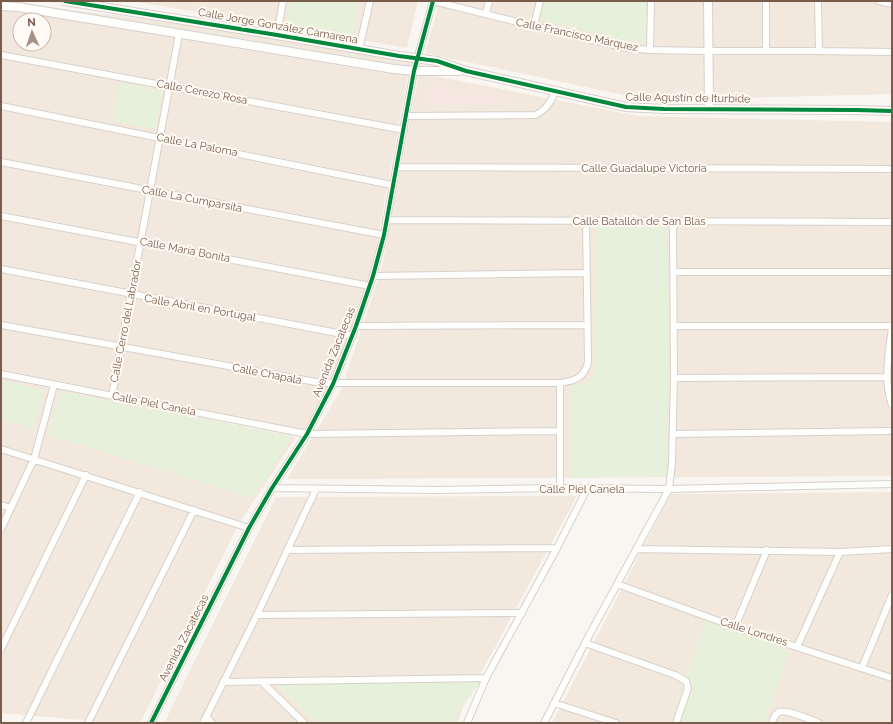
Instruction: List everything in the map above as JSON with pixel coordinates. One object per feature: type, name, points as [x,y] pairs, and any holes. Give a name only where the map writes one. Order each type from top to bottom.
[{"type":"street","name":"Calle Jorge González Camarena","points":[[65,1],[417,59]]},
{"type":"street","points":[[277,35],[283,1]]},
{"type":"street","points":[[359,49],[370,1]]},
{"type":"street","name":"Calle Francisco Márquez","points":[[433,1],[627,48],[708,51],[892,52]]},
{"type":"street","name":"Avenida Zacatecas","points":[[150,723],[249,528],[272,488],[307,434],[333,384],[353,336],[370,286],[384,235],[392,185],[407,116],[414,71],[433,1]]},
{"type":"street","points":[[486,14],[489,1]]},
{"type":"street","points":[[534,26],[540,1]]},
{"type":"street","points":[[650,50],[651,1]]},
{"type":"street","points":[[708,1],[709,108]]},
{"type":"street","points":[[766,1],[766,51]]},
{"type":"street","points":[[818,1],[819,51]]},
{"type":"street","points":[[879,1],[892,4]]},
{"type":"street","name":"Calle Jorge González Camarena","points":[[1,6],[18,7],[414,71]]},
{"type":"street","name":"Calle Cerro del Labrador","points":[[112,396],[120,346],[179,34]]},
{"type":"street","name":"Calle Cerezo Rosa","points":[[1,55],[404,130]]},
{"type":"street","name":"Calle Agustín de Iturbide","points":[[417,59],[437,61],[466,71],[626,107],[664,109],[709,108],[892,111]]},
{"type":"street","name":"Calle Agustín de Iturbide","points":[[414,71],[466,71]]},
{"type":"street","points":[[407,116],[535,115],[548,107],[555,92]]},
{"type":"street","name":"Calle La Paloma","points":[[1,106],[392,185]]},
{"type":"street","name":"Calle La Cumparsita","points":[[1,162],[384,235]]},
{"type":"street","name":"Calle Guadalupe Victoria","points":[[396,168],[892,169]]},
{"type":"street","name":"Calle María Bonita","points":[[1,216],[370,286]]},
{"type":"street","name":"Calle Batallón de San Blas","points":[[386,220],[892,222]]},
{"type":"street","name":"Calle Chapala","points":[[1,325],[313,382],[333,384],[572,382],[579,379],[587,368],[586,221]]},
{"type":"street","points":[[544,723],[585,643],[669,489],[672,469],[674,378],[673,222]]},
{"type":"street","name":"Calle Abril en Portugal","points":[[1,270],[353,336]]},
{"type":"street","points":[[674,272],[892,272]]},
{"type":"street","points":[[373,276],[586,273]]},
{"type":"street","points":[[356,326],[587,325]]},
{"type":"street","points":[[674,326],[892,326],[887,377],[888,396],[892,406]]},
{"type":"street","name":"Calle Piel Canela","points":[[1,374],[307,434],[560,431]]},
{"type":"street","points":[[674,378],[887,377]]},
{"type":"street","points":[[560,383],[560,488]]},
{"type":"street","points":[[1,529],[34,459],[54,385]]},
{"type":"street","points":[[673,434],[892,432]]},
{"type":"street","points":[[1,449],[140,492],[249,528]]},
{"type":"street","points":[[1,649],[86,475]]},
{"type":"street","name":"Calle Piel Canela","points":[[272,488],[438,490],[560,488],[669,489],[892,484]]},
{"type":"street","points":[[467,723],[486,678],[557,548],[587,488]]},
{"type":"street","points":[[202,723],[257,615],[316,489]]},
{"type":"street","points":[[26,723],[140,492]]},
{"type":"street","points":[[1,505],[12,508]]},
{"type":"street","points":[[88,723],[194,510]]},
{"type":"street","points":[[287,550],[557,548]]},
{"type":"street","points":[[636,549],[840,552],[892,549]]},
{"type":"street","points":[[735,627],[767,550]]},
{"type":"street","points":[[797,647],[840,552]]},
{"type":"street","name":"Calle Londres","points":[[617,584],[735,627],[892,678]]},
{"type":"street","points":[[862,668],[892,595]]},
{"type":"street","points":[[257,615],[522,613]]},
{"type":"street","points":[[585,643],[675,675],[686,681],[688,688],[676,723]]},
{"type":"street","points":[[223,682],[486,678]]},
{"type":"street","points":[[262,682],[304,723]]},
{"type":"street","points":[[554,703],[616,723]]},
{"type":"street","points":[[772,723],[776,714],[786,711],[819,723]]},
{"type":"street","points":[[206,716],[212,723]]},
{"type":"shaded area","points":[[1,1],[412,53],[371,276],[335,380],[307,432],[1,372]]},
{"type":"shaded area","points":[[132,1],[418,1],[407,48]]},
{"type":"shaded area","points":[[440,1],[892,1],[892,94],[647,100],[425,53]]},
{"type":"shaded area","points":[[419,73],[638,116],[892,122],[892,476],[287,479],[341,390],[382,267]]},
{"type":"shaded area","points":[[446,82],[446,91],[478,90],[479,92],[488,92],[488,90],[494,90],[495,97],[509,95],[509,105],[427,104],[426,93],[434,84]]},
{"type":"shaded area","points":[[1,377],[296,437],[238,525],[140,723],[118,723],[1,713]]},
{"type":"shaded area","points":[[892,492],[892,723],[552,723],[671,494]]},
{"type":"shaded area","points":[[577,496],[463,706],[458,723],[164,723],[276,497]]},
{"type":"green space","points":[[290,1],[359,1],[353,41],[285,30]]},
{"type":"green space","points":[[544,1],[647,1],[647,42],[623,40],[539,19]]},
{"type":"green space","points":[[119,82],[162,91],[155,129],[113,121]]},
{"type":"green space","points":[[596,227],[667,227],[667,476],[570,478],[569,385],[584,384],[589,382],[593,375],[594,368]]},
{"type":"green space","points":[[1,381],[45,390],[33,429],[1,419]]},
{"type":"green space","points":[[61,392],[293,436],[253,498],[47,435]]},
{"type":"green space","points":[[705,621],[789,650],[764,723],[670,723]]},
{"type":"green space","points":[[481,681],[456,716],[454,723],[316,723],[276,683]]},
{"type":"cycle path","points":[[65,1],[437,61],[466,71],[626,107],[664,109],[892,111]]},
{"type":"cycle path","points":[[151,723],[249,528],[272,488],[307,434],[333,384],[356,326],[373,276],[384,235],[414,71],[433,1]]}]
